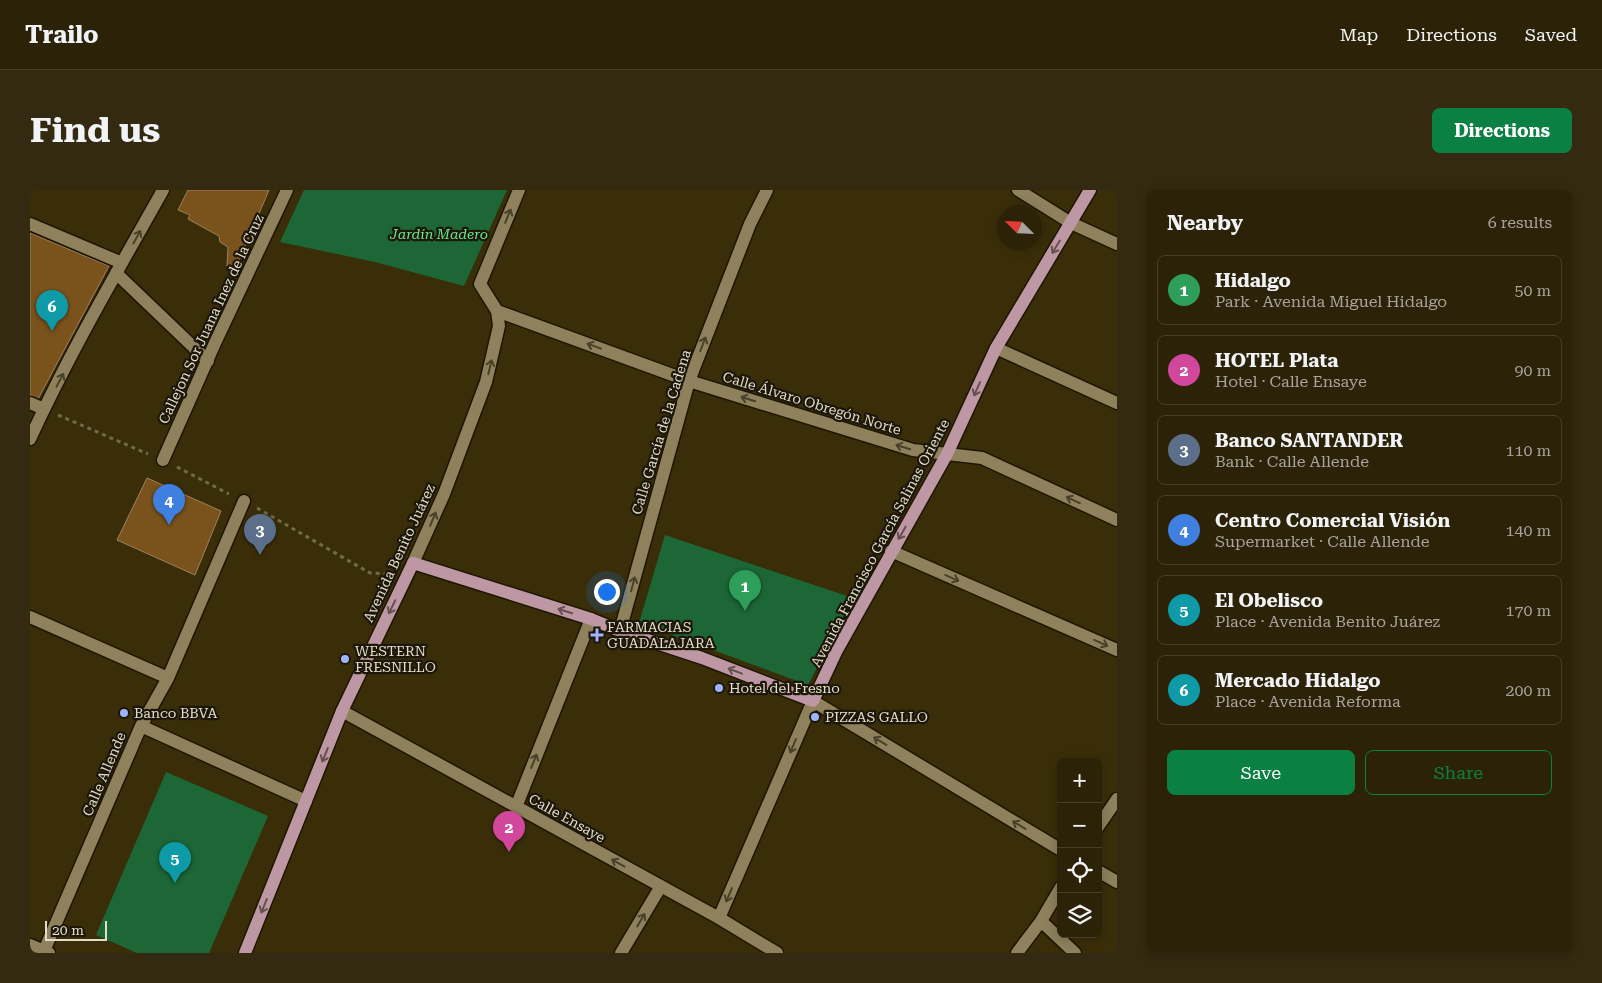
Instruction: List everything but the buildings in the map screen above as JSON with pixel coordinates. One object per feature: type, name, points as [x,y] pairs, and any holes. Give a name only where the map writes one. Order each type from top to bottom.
[{"type":"main road","name":"Avenida Francisco García Salinas Oriente","points":[[813,701],[837,650],[947,454],[996,348],[1090,190]]},
{"type":"main road","points":[[413,563],[591,619],[620,631],[702,658],[813,701]]},
{"type":"main road","name":"Avenida Benito Juárez","points":[[244,953],[342,711],[413,563]]},
{"type":"street","points":[[30,439],[119,268],[163,190]]},
{"type":"street","name":"Callejon Sor Juana Inez de la Cruz","points":[[163,460],[287,190]]},
{"type":"street","points":[[497,311],[480,284],[519,190]]},
{"type":"street","name":"Calle García de la Cadena","points":[[620,631],[689,381],[750,224],[767,190]]},
{"type":"street","points":[[1018,190],[1071,223],[1117,244]]},
{"type":"street","points":[[30,224],[119,268],[208,361]]},
{"type":"street","name":"Calle Álvaro Obregón Norte","points":[[497,311],[689,381],[913,450],[982,458],[1117,520]]},
{"type":"street","name":"Avenida Benito Juárez","points":[[413,563],[444,494],[486,382],[499,326],[497,311]]},
{"type":"street","points":[[996,348],[1117,403]]},
{"type":"street","points":[[30,403],[44,409]]},
{"type":"street","name":"Calle Allende","points":[[47,952],[141,726],[168,678],[244,501]]},
{"type":"street","points":[[891,551],[1117,650]]},
{"type":"street","points":[[30,617],[168,678]]},
{"type":"street","points":[[516,807],[591,619]]},
{"type":"street","points":[[718,918],[813,701],[1058,848]]},
{"type":"street","name":"Calle Ensaye","points":[[342,711],[661,886],[777,953]]},
{"type":"street","points":[[141,726],[306,800]]},
{"type":"street","points":[[1102,821],[1117,799]]},
{"type":"street","points":[[1102,873],[1117,882]]},
{"type":"street","points":[[622,953],[661,886]]},
{"type":"street","points":[[1017,953],[1041,921],[1057,893]]},
{"type":"street","points":[[1041,921],[1075,953]]},
{"type":"street","points":[[30,945],[47,952]]},
{"type":"green space","name":"Jardín Madero","points":[[304,190],[507,190],[464,286],[375,262],[280,242]]},
{"type":"green space","points":[[665,535],[853,598],[808,685],[639,623]]},
{"type":"green space","points":[[166,772],[268,816],[209,953],[137,953],[96,935]]},
{"type":"place","name":"Mercado Hidalgo","points":[[52,331]]},
{"type":"place","name":"Centro Comercial Visión","points":[[169,525]]},
{"type":"place","name":"Banco SANTANDER","points":[[260,555]]},
{"type":"place","name":"Hidalgo","points":[[745,611]]},
{"type":"place","name":"FARMACIAS GUADALAJARA","points":[[597,635]]},
{"type":"place","name":"WESTERN FRESNILLO","points":[[345,659]]},
{"type":"place","name":"Hotel del Fresno","points":[[719,688]]},
{"type":"place","name":"Banco BBVA","points":[[124,713]]},
{"type":"place","name":"PIZZAS GALLO","points":[[815,717]]},
{"type":"place","name":"HOTEL Plata","points":[[509,852]]},
{"type":"place","name":"El Obelisco","points":[[175,883]]}]
